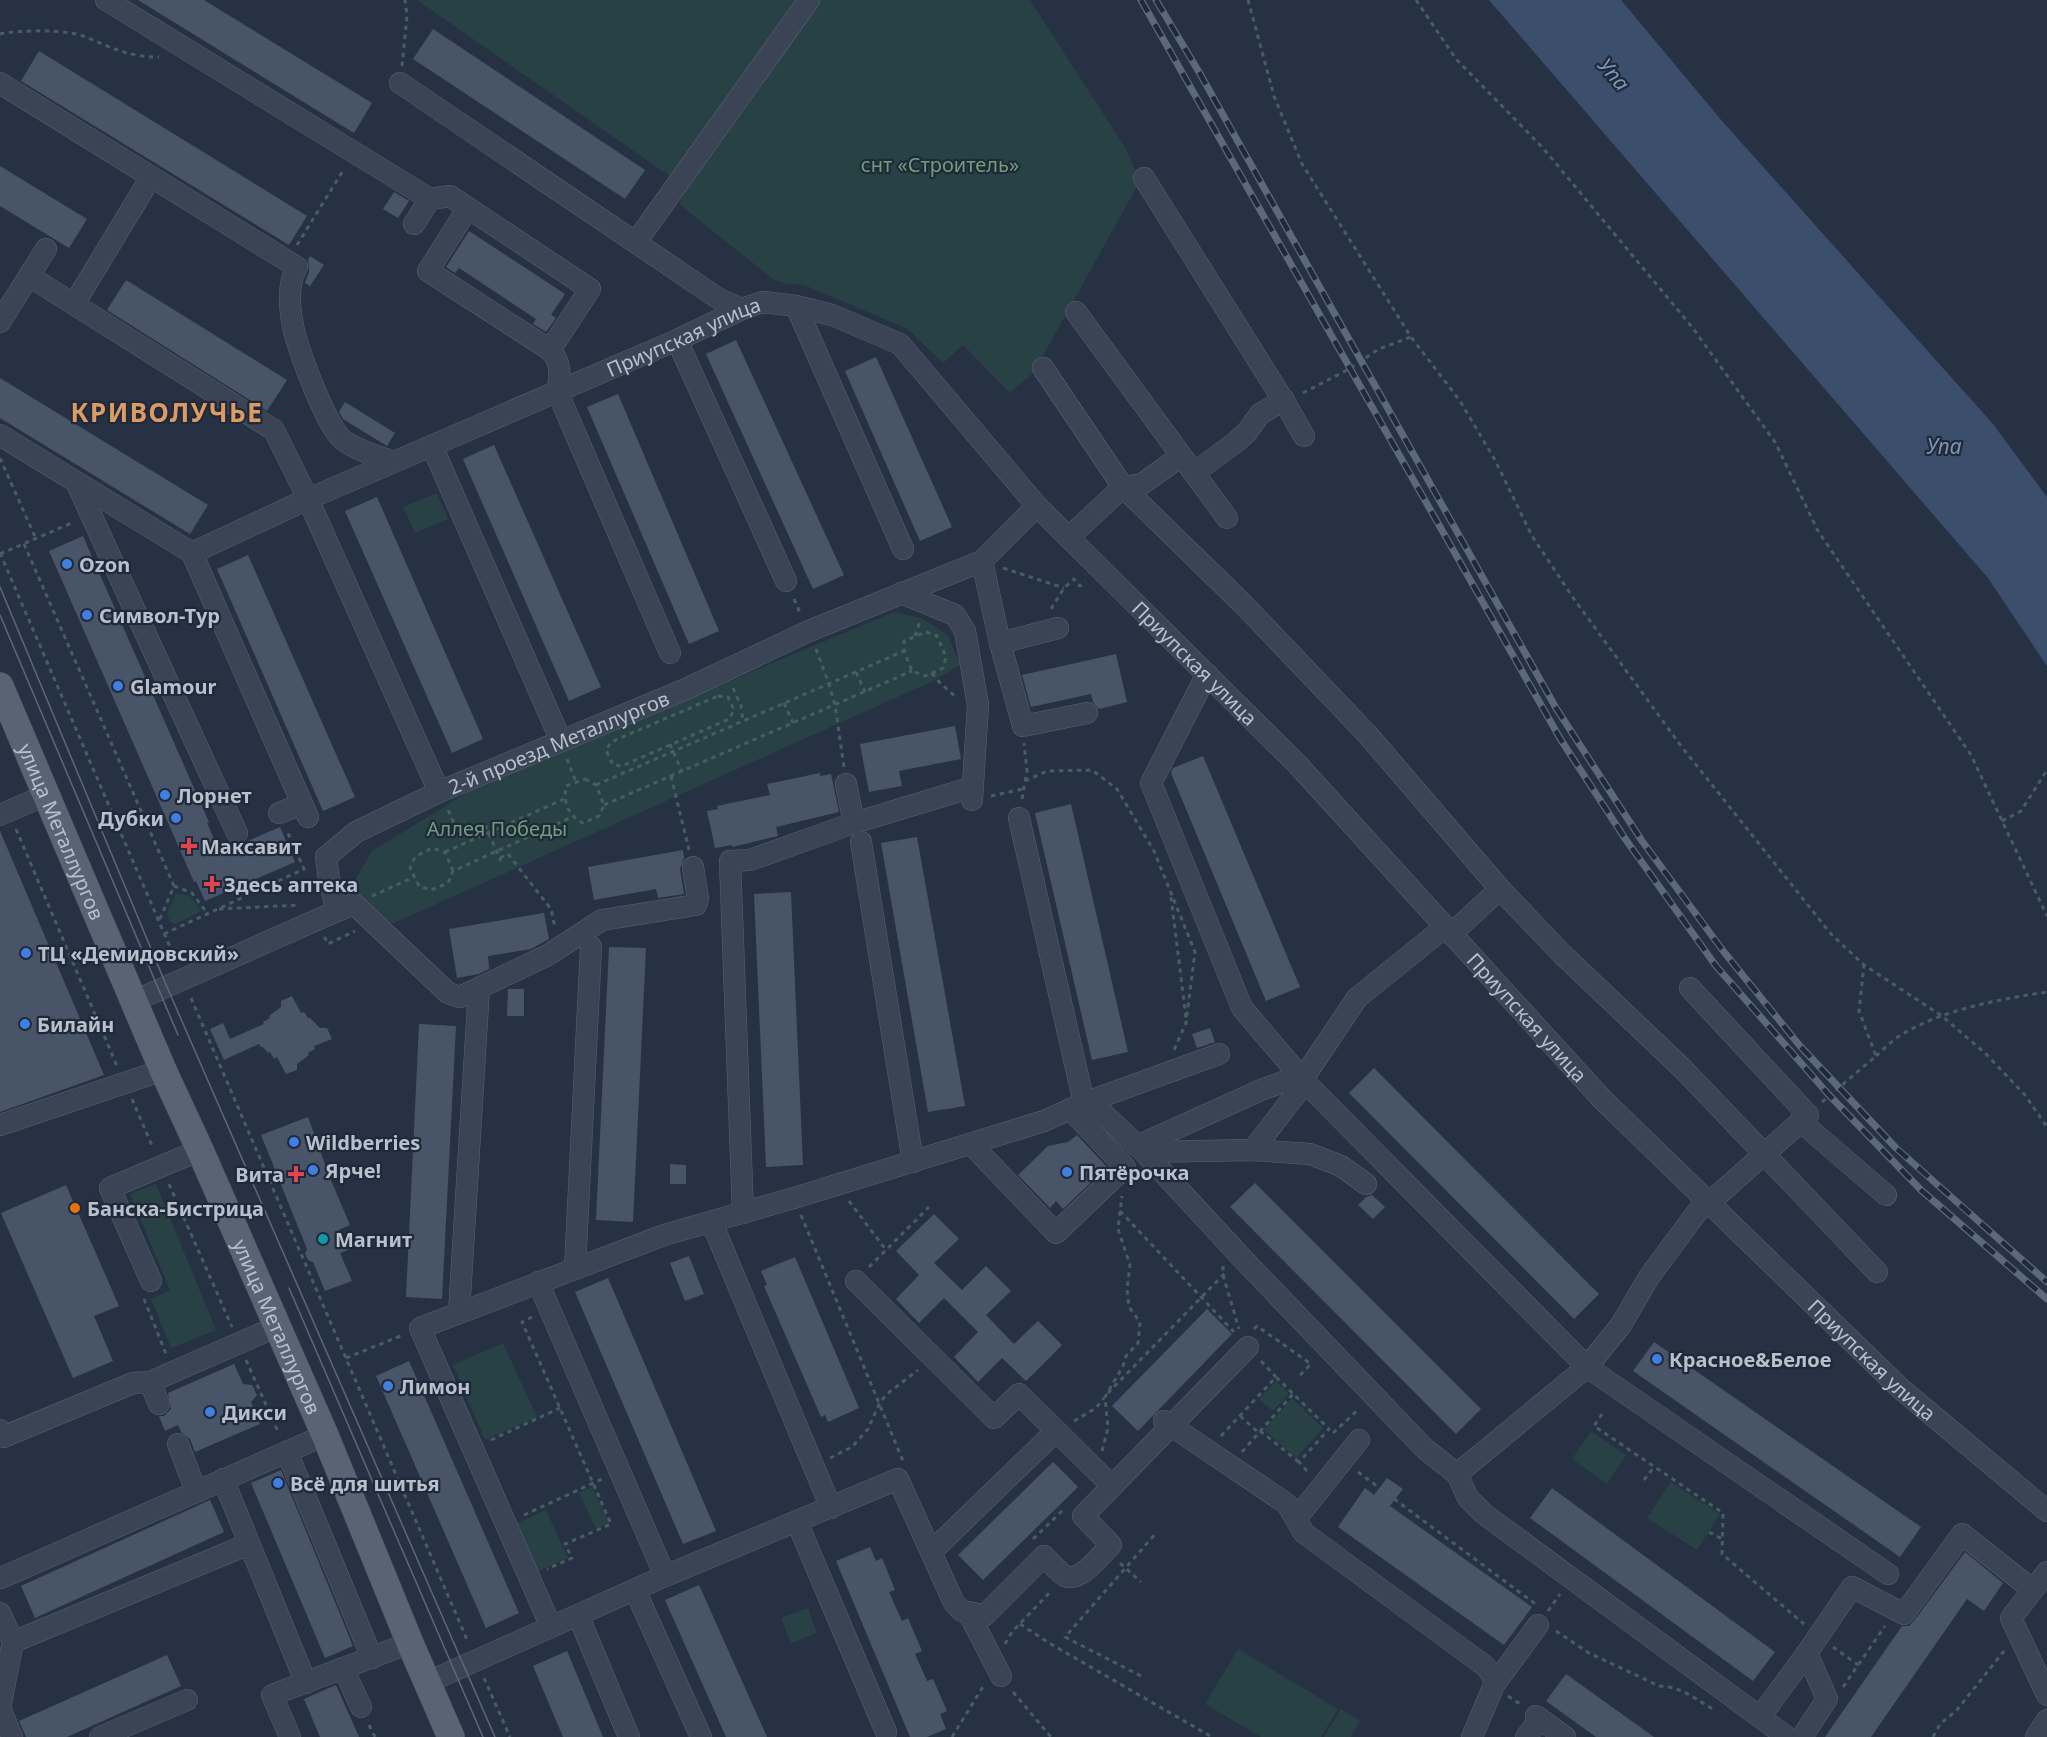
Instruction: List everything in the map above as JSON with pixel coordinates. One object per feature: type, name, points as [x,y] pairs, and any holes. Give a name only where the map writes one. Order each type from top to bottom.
[{"type":"main road","name":"улица Металлургов","points":[[0,686],[163,1070],[325,1435],[451,1737]]},
{"type":"street","points":[[106,0],[430,199],[450,196],[590,289],[550,350]]},
{"type":"street","points":[[636,242],[809,0]]},
{"type":"street","points":[[0,83],[297,267],[292,276],[291,306],[295,335],[322,408],[340,437],[364,452],[394,462]]},
{"type":"street","points":[[400,83],[719,298],[742,309]]},
{"type":"street","points":[[74,304],[151,177]]},
{"type":"street","points":[[1144,178],[1305,436]]},
{"type":"street","points":[[414,224],[430,199]]},
{"type":"street","points":[[468,208],[428,271],[555,354],[561,378],[557,391],[670,653]]},
{"type":"street","points":[[0,322],[46,249]]},
{"type":"street","points":[[29,276],[274,430],[309,499],[440,792]]},
{"type":"street","points":[[697,283],[704,303],[707,325]]},
{"type":"street","name":"Приупская улица","points":[[192,553],[309,499],[677,340],[742,309],[763,302],[796,306],[832,315],[900,344],[1037,506],[1298,765],[1602,1100],[1901,1389],[2047,1511]]},
{"type":"street","points":[[796,306],[903,549]]},
{"type":"street","points":[[1076,312],[1227,518]]},
{"type":"street","points":[[677,340],[786,581]]},
{"type":"street","points":[[1043,368],[1124,488],[1244,604],[1368,735],[1500,889],[1562,954],[1682,1068],[1765,1152],[1877,1272]]},
{"type":"street","points":[[1194,473],[1236,442],[1247,432],[1260,414],[1285,401]]},
{"type":"street","points":[[0,435],[192,553],[305,811],[279,813]]},
{"type":"street","points":[[432,446],[561,741]]},
{"type":"street","points":[[1069,537],[1124,488],[1142,484],[1181,456]]},
{"type":"street","points":[[76,482],[237,833]]},
{"type":"street","name":"2-й проезд Металлургов","points":[[346,908],[329,880],[326,857],[356,832],[440,792],[686,689],[809,631],[982,561],[1037,506]]},
{"type":"street","points":[[982,561],[1000,643],[1023,726],[1087,713]]},
{"type":"street","points":[[743,1213],[730,861],[750,860],[857,833],[972,794],[978,715],[974,672],[965,631],[956,615],[901,593]]},
{"type":"street","points":[[1000,643],[1058,628]]},
{"type":"street","points":[[1207,675],[1151,783],[1242,1008],[1302,1079],[1591,1376],[1888,1574]]},
{"type":"street","points":[[846,784],[857,833],[913,1162]]},
{"type":"street","points":[[4,813],[46,795]]},
{"type":"street","points":[[971,1144],[1056,1233],[1125,1167],[1081,1104],[1019,818]]},
{"type":"street","points":[[134,1001],[346,908],[373,922],[448,993],[460,997],[548,955],[602,920],[696,905],[698,899],[693,867]]},
{"type":"street","points":[[1253,1150],[1357,998],[1448,931],[1500,889]]},
{"type":"street","points":[[575,1268],[591,947]]},
{"type":"street","points":[[459,1313],[479,988]]},
{"type":"street","points":[[1690,988],[1804,1118],[1886,1195]]},
{"type":"street","points":[[551,1627],[420,1328],[664,1235],[711,1223],[1044,1121],[1081,1104],[1219,1054]]},
{"type":"street","points":[[0,1125],[163,1070]]},
{"type":"street","points":[[1140,1149],[1261,1090],[1302,1079]]},
{"type":"street","points":[[1081,1104],[1140,1149],[1425,1449],[1457,1474],[1468,1498],[1484,1514],[1787,1737]]},
{"type":"street","points":[[1457,1474],[1591,1376],[1649,1277],[1707,1202],[1804,1118]]},
{"type":"street","points":[[1140,1149],[1253,1150],[1310,1154],[1341,1166],[1366,1184]]},
{"type":"street","points":[[151,1281],[110,1188],[200,1150]]},
{"type":"street","points":[[711,1223],[831,1508]]},
{"type":"street","points":[[856,1281],[994,1418],[1019,1394],[1112,1486]]},
{"type":"street","points":[[538,1282],[665,1576]]},
{"type":"street","points":[[0,1430],[3,1437],[133,1383],[150,1382],[276,1327]]},
{"type":"street","points":[[428,1682],[665,1576],[898,1479],[954,1603],[969,1614],[985,1616],[1044,1556],[1065,1576],[1074,1577],[1082,1574],[1106,1551],[1111,1545],[1083,1516],[1168,1423],[1241,1337]]},
{"type":"street","points":[[150,1382],[159,1404]]},
{"type":"street","points":[[1168,1423],[1287,1504],[1304,1533],[1485,1666],[1493,1676],[1494,1685]]},
{"type":"street","points":[[931,1552],[1056,1431]]},
{"type":"street","points":[[0,1586],[0,1577],[325,1435]]},
{"type":"street","points":[[1296,1519],[1359,1440]]},
{"type":"street","points":[[178,1444],[196,1491]]},
{"type":"street","points":[[287,1452],[372,1658]]},
{"type":"street","points":[[223,1479],[306,1683]]},
{"type":"street","points":[[797,1522],[886,1732]]},
{"type":"street","points":[[1756,1714],[1813,1645],[1852,1587],[1904,1614],[1962,1534],[2033,1590]]},
{"type":"street","points":[[12,1642],[249,1544]]},
{"type":"street","points":[[2047,1572],[2011,1618],[2047,1695]]},
{"type":"street","points":[[635,1590],[701,1737]]},
{"type":"street","points":[[0,1613],[12,1642],[0,1708],[12,1737]]},
{"type":"street","points":[[969,1614],[998,1670]]},
{"type":"street","points":[[578,1615],[629,1737]]},
{"type":"street","points":[[1472,1737],[1494,1685],[1543,1621]]},
{"type":"street","points":[[290,1737],[272,1695],[410,1643]]},
{"type":"street","points":[[1802,1737],[1827,1699],[1813,1645]]},
{"type":"street","points":[[344,1668],[361,1707]]},
{"type":"street","points":[[100,1737],[187,1700]]},
{"type":"street","points":[[1526,1737],[1538,1717],[1565,1737]]},
{"type":"path","points":[[400,83],[407,16],[405,0]]},
{"type":"path","points":[[1248,0],[1274,96],[1302,164],[1411,337],[1460,401],[1495,460],[1532,536],[1574,600],[1681,746],[1831,934],[1864,965],[1942,1016],[1986,1054],[2025,1095],[2047,1127]]},
{"type":"path","points":[[1416,0],[1456,59],[1543,148],[1655,280],[1775,442],[1818,531],[1971,755],[2047,916]]},
{"type":"path","points":[[0,34],[13,31],[44,31],[81,35],[109,48],[142,57],[165,57]]},
{"type":"path","points":[[287,261],[355,153]]},
{"type":"path","points":[[1285,401],[1349,369],[1379,349],[1411,337]]},
{"type":"path","points":[[0,457],[36,539]]},
{"type":"path","points":[[93,515],[0,554],[510,1737]]},
{"type":"path","points":[[24,544],[174,886],[192,893],[207,913]]},
{"type":"path","points":[[982,561],[1064,588],[1074,579],[1080,586],[1086,580]]},
{"type":"path","points":[[786,581],[809,631],[829,684],[835,705],[846,784]]},
{"type":"path","points":[[604,805],[596,785],[585,779],[566,786],[564,799],[572,817],[583,823],[599,816],[604,805],[912,671],[925,676],[943,668],[946,657],[937,636],[926,632],[904,641],[904,651],[912,671]]},
{"type":"path","points":[[596,785],[904,651]]},
{"type":"path","points":[[856,672],[865,692]]},
{"type":"path","points":[[720,673],[734,689],[741,706],[743,721]]},
{"type":"path","points":[[932,673],[940,683],[978,715]]},
{"type":"path","points":[[718,696],[728,697],[734,710],[729,719],[670,744],[622,766],[614,765],[606,750],[611,742],[718,696]]},
{"type":"path","points":[[784,703],[793,723]]},
{"type":"path","points":[[1019,818],[1027,771],[1023,726]]},
{"type":"path","points":[[690,736],[692,743]]},
{"type":"path","points":[[561,741],[576,782]]},
{"type":"path","points":[[670,744],[682,772]]},
{"type":"path","points":[[633,761],[636,767]]},
{"type":"path","points":[[1025,781],[1047,771],[1092,770],[1118,789],[1154,851],[1195,952],[1186,1023],[1164,1074]]},
{"type":"path","points":[[2002,821],[2021,811],[2047,770]]},
{"type":"path","points":[[671,776],[693,867]]},
{"type":"path","points":[[972,794],[1024,789]]},
{"type":"path","points":[[440,792],[463,843]]},
{"type":"path","points":[[564,799],[445,852],[432,848],[414,857],[410,868],[418,886],[431,890],[448,883],[453,871],[572,817]]},
{"type":"path","points":[[4,813],[287,1452]]},
{"type":"path","points":[[164,934],[304,869],[279,813]]},
{"type":"path","points":[[485,825],[501,860],[508,854],[551,909],[559,948]]},
{"type":"path","points":[[445,852],[453,871]]},
{"type":"path","points":[[346,908],[414,877]]},
{"type":"path","points":[[159,922],[174,886]]},
{"type":"path","points":[[1170,891],[1186,1023]]},
{"type":"path","points":[[216,909],[308,905]]},
{"type":"path","points":[[315,943],[325,938],[328,944],[373,922]]},
{"type":"path","points":[[1864,965],[1859,1011],[1876,1056]]},
{"type":"path","points":[[1804,1118],[1900,1035],[1942,1016],[2018,996],[2047,992]]},
{"type":"path","points":[[1101,1456],[1108,1428],[1105,1397],[1123,1366],[1126,1356],[1138,1343],[1140,1322],[1129,1307],[1127,1288],[1130,1265],[1118,1229],[1125,1167]]},
{"type":"path","points":[[843,1183],[848,1200],[886,1250]]},
{"type":"path","points":[[794,1198],[906,1469]]},
{"type":"path","points":[[856,1281],[929,1207]]},
{"type":"path","points":[[1120,1211],[1202,1299],[1241,1337]]},
{"type":"path","points":[[1223,1238],[1223,1275],[1241,1337]]},
{"type":"path","points":[[1056,1431],[1096,1408],[1223,1275]]},
{"type":"path","points":[[151,1281],[144,1299],[174,1372]]},
{"type":"path","points":[[529,1577],[572,1558],[565,1544],[611,1524],[522,1322],[550,1310]]},
{"type":"path","points":[[1257,1326],[1311,1364],[1300,1375]]},
{"type":"path","points":[[346,1358],[420,1328]]},
{"type":"path","points":[[813,1466],[852,1447],[868,1429],[880,1402],[919,1369]]},
{"type":"path","points":[[1208,1451],[1276,1377],[1329,1429],[1299,1462]]},
{"type":"path","points":[[1230,1464],[1293,1394]]},
{"type":"path","points":[[1333,1433],[1374,1395]]},
{"type":"path","points":[[472,1448],[560,1408]]},
{"type":"path","points":[[1602,1414],[1594,1426],[1723,1513],[1722,1554],[1813,1645],[1858,1665]]},
{"type":"path","points":[[1240,1416],[1299,1462],[1320,1487]]},
{"type":"path","points":[[1342,1459],[1536,1604],[1543,1621],[1589,1653],[1659,1686],[1680,1689],[1720,1712],[1756,1714]]},
{"type":"path","points":[[1644,1480],[1654,1467]]},
{"type":"path","points":[[506,1524],[620,1471]]},
{"type":"path","points":[[1141,1676],[1065,1637],[1157,1532]]},
{"type":"path","points":[[1709,1532],[1722,1539]]},
{"type":"path","points":[[1026,1546],[1040,1533]]},
{"type":"path","points":[[1106,1551],[1142,1582]]},
{"type":"path","points":[[952,1737],[998,1670],[1012,1632],[1065,1576]]},
{"type":"path","points":[[1827,1699],[1832,1703],[1896,1610]]},
{"type":"path","points":[[1020,1624],[1212,1737]]},
{"type":"path","points":[[1933,1737],[1940,1724],[1956,1711],[2018,1634]]},
{"type":"path","points":[[998,1670],[1051,1737]]},
{"type":"path","points":[[1494,1685],[1538,1717]]},
{"type":"green space","name":"снт «Строитель»","points":[[417,0],[1030,0],[1126,149],[1140,181],[1034,372],[1010,393],[963,345],[943,363],[908,329],[804,285],[786,284],[773,279],[680,205],[684,186]]},
{"type":"green space","points":[[437,493],[448,519],[415,533],[403,507]]},
{"type":"green space","name":"Аллея Победы","points":[[894,612],[921,618],[948,635],[960,665],[931,682],[385,927],[359,902],[347,894],[372,851],[473,789]]},
{"type":"green space","points":[[176,893],[190,896],[201,911],[176,924],[170,922],[167,914]]},
{"type":"green space","points":[[156,1184],[216,1330],[171,1348],[151,1299],[170,1290],[130,1194]]},
{"type":"green space","points":[[503,1343],[537,1417],[485,1440],[453,1365]]},
{"type":"green space","points":[[1276,1381],[1289,1394],[1273,1411],[1259,1399]]},
{"type":"green space","points":[[1292,1398],[1323,1428],[1296,1458],[1264,1430]]},
{"type":"green space","points":[[1591,1431],[1626,1455],[1607,1484],[1572,1459]]},
{"type":"green space","points":[[1671,1482],[1720,1514],[1697,1550],[1647,1518]]},
{"type":"green space","points":[[592,1487],[609,1523],[596,1529],[579,1493]]},
{"type":"green space","points":[[546,1510],[568,1558],[536,1572],[515,1524]]},
{"type":"green space","points":[[808,1608],[817,1633],[791,1643],[781,1618]]},
{"type":"green space","points":[[1238,1649],[1338,1709],[1321,1737],[1261,1737],[1205,1704]]},
{"type":"green space","points":[[1341,1709],[1360,1721],[1351,1737],[1324,1737]]},
{"type":"water","name":"Упа","points":[[1489,0],[1621,0],[1722,121],[1993,424],[2047,497],[2047,666],[1988,578]]},
{"type":"building","points":[[138,0],[204,0],[372,103],[354,133]]},
{"type":"building","points":[[433,29],[645,170],[625,199],[413,59]]},
{"type":"building","points":[[39,51],[307,216],[289,245],[21,81]]},
{"type":"building","points":[[0,166],[87,219],[69,248],[0,206]]},
{"type":"building","points":[[394,192],[409,201],[398,218],[383,209]]},
{"type":"building","points":[[469,231],[565,294],[551,315],[556,318],[546,332],[533,324],[536,319],[459,268],[455,273],[446,267]]},
{"type":"building","points":[[310,256],[324,265],[310,286],[305,283],[309,272]]},
{"type":"building","points":[[126,280],[287,380],[267,411],[107,310]]},
{"type":"building","points":[[736,340],[844,575],[813,589],[706,354]]},
{"type":"building","points":[[876,357],[952,527],[920,541],[845,371]]},
{"type":"building","points":[[0,378],[208,505],[190,534],[0,418]]},
{"type":"building","points":[[618,394],[719,631],[689,644],[587,407]]},
{"type":"building","points":[[345,402],[395,433],[387,446],[343,419],[339,412]]},
{"type":"building","points":[[494,445],[601,687],[569,701],[463,459]]},
{"type":"building","points":[[377,497],[483,739],[452,753],[345,511]]},
{"type":"building","points":[[83,536],[209,822],[207,823],[220,853],[280,827],[295,862],[205,901],[196,881],[194,882],[49,551]]},
{"type":"building","points":[[248,555],[355,797],[323,811],[217,569]]},
{"type":"building","points":[[1116,654],[1127,702],[1099,709],[1093,702],[1091,694],[1031,707],[1022,675]]},
{"type":"building","points":[[955,726],[961,759],[899,771],[902,786],[869,792],[860,744]]},
{"type":"building","points":[[1203,756],[1300,987],[1266,1001],[1171,773],[1173,768]]},
{"type":"building","points":[[820,773],[820,776],[831,774],[839,812],[776,827],[778,836],[732,847],[732,845],[715,848],[707,811],[718,809],[717,806],[770,795],[767,784]]},
{"type":"building","points":[[1071,804],[1128,1052],[1092,1060],[1035,813]]},
{"type":"building","name":"ТЦ «Демидовский»","points":[[0,831],[104,1075],[0,1112]]},
{"type":"building","points":[[917,837],[965,1106],[928,1112],[881,843]]},
{"type":"building","points":[[683,850],[684,858],[680,869],[684,894],[658,898],[656,889],[594,900],[588,867]]},
{"type":"building","points":[[791,892],[803,1165],[766,1167],[754,894]]},
{"type":"building","points":[[544,913],[549,939],[531,949],[488,956],[489,969],[479,974],[457,978],[449,929]]},
{"type":"building","points":[[609,947],[646,948],[633,1222],[596,1220]]},
{"type":"building","points":[[508,989],[524,989],[524,1016],[507,1016]]},
{"type":"building","points":[[292,996],[301,1013],[304,1012],[320,1028],[327,1028],[332,1039],[314,1046],[315,1049],[297,1064],[297,1070],[286,1074],[277,1057],[274,1059],[270,1052],[268,1053],[259,1044],[224,1060],[210,1029],[223,1023],[230,1039],[264,1024],[263,1022],[270,1018],[269,1016],[281,1007],[281,1001]]},
{"type":"building","points":[[419,1024],[456,1026],[442,1299],[406,1297]]},
{"type":"building","points":[[1210,1028],[1215,1042],[1197,1048],[1192,1034]]},
{"type":"building","points":[[1374,1068],[1599,1294],[1574,1319],[1349,1093]]},
{"type":"building","points":[[308,1117],[350,1225],[339,1230],[348,1250],[340,1253],[352,1281],[325,1291],[313,1262],[308,1260],[305,1253],[307,1249],[261,1135]]},
{"type":"building","name":"Пятёрочка","points":[[1077,1135],[1107,1167],[1063,1209],[1056,1201],[1050,1208],[1018,1175],[1048,1146],[1068,1142]]},
{"type":"building","points":[[670,1164],[686,1165],[686,1184],[670,1184]]},
{"type":"building","points":[[1255,1183],[1481,1409],[1456,1434],[1230,1207]]},
{"type":"building","points":[[66,1185],[119,1306],[94,1316],[113,1361],[73,1378],[1,1213]]},
{"type":"building","points":[[1372,1195],[1385,1207],[1373,1219],[1358,1205],[1366,1197]]},
{"type":"building","points":[[934,1214],[959,1239],[934,1263],[962,1290],[986,1266],[1011,1291],[986,1315],[1014,1344],[1038,1321],[1062,1345],[1026,1381],[1002,1358],[978,1382],[954,1357],[978,1332],[944,1298],[919,1323],[896,1299],[919,1275],[896,1251]]},
{"type":"building","points":[[689,1256],[704,1294],[685,1301],[670,1263]]},
{"type":"building","points":[[795,1257],[859,1408],[828,1422],[825,1415],[821,1417],[764,1286],[767,1285],[761,1271]]},
{"type":"building","points":[[608,1278],[716,1531],[683,1544],[575,1292]]},
{"type":"building","points":[[1207,1309],[1232,1334],[1138,1431],[1112,1406]]},
{"type":"building","points":[[1654,1342],[1921,1527],[1900,1557],[1633,1371]]},
{"type":"building","points":[[409,1361],[519,1613],[486,1628],[376,1376]]},
{"type":"building","name":"Дикси","points":[[234,1364],[243,1384],[252,1385],[257,1395],[251,1402],[260,1424],[195,1452],[190,1439],[181,1432],[178,1425],[165,1431],[159,1416],[164,1416],[171,1409],[168,1393]]},
{"type":"building","points":[[1053,1462],[1078,1487],[983,1580],[958,1555]]},
{"type":"building","points":[[281,1470],[353,1646],[325,1658],[251,1483]]},
{"type":"building","points":[[1387,1478],[1403,1489],[1390,1506],[1532,1607],[1504,1645],[1338,1527],[1365,1488],[1374,1495]]},
{"type":"building","points":[[1552,1488],[1775,1652],[1753,1681],[1530,1518]]},
{"type":"building","points":[[210,1500],[224,1532],[35,1618],[21,1586]]},
{"type":"building","points":[[870,1547],[876,1561],[882,1558],[895,1590],[889,1592],[902,1621],[908,1618],[922,1651],[915,1654],[927,1681],[933,1679],[947,1711],[940,1714],[946,1729],[927,1737],[910,1737],[836,1561]]},
{"type":"building","points":[[1965,1552],[2003,1583],[1984,1611],[1967,1599],[1871,1737],[1825,1737],[1902,1626],[1909,1626],[1914,1621]]},
{"type":"building","points":[[699,1585],[767,1737],[726,1737],[665,1600]]},
{"type":"building","points":[[567,1651],[603,1737],[563,1737],[533,1666]]},
{"type":"building","points":[[167,1655],[181,1686],[67,1737],[26,1737],[19,1721]]},
{"type":"building","points":[[1566,1674],[1654,1737],[1596,1737],[1546,1701]]},
{"type":"building","points":[[336,1685],[359,1737],[320,1737],[304,1699]]},
{"type":"tram line","points":[[0,587],[167,987],[495,1737]]},
{"type":"tram line","points":[[0,615],[178,1035]]},
{"type":"tram line","points":[[289,1288],[483,1737]]},
{"type":"railway","points":[[1141,0],[1561,740],[1626,840],[1716,966],[1829,1095],[1921,1190],[2047,1299]]},
{"type":"railway","points":[[1156,0],[1199,72],[1556,708],[1642,841],[1724,952],[1800,1046],[1896,1148],[2047,1282]]},
{"type":"place","name":"Ozon","points":[[67,564]]},
{"type":"place","name":"Символ-Тур","points":[[87,615]]},
{"type":"place","name":"Glamour","points":[[118,686]]},
{"type":"place","name":"Лорнет","points":[[165,795]]},
{"type":"place","name":"Дубки","points":[[176,818]]},
{"type":"place","name":"Максавит","points":[[189,846]]},
{"type":"place","name":"Здесь аптека","points":[[212,884]]},
{"type":"place","name":"ТЦ «Демидовский»","points":[[26,953]]},
{"type":"place","name":"Билайн","points":[[25,1024]]},
{"type":"place","name":"Wildberries","points":[[294,1142]]},
{"type":"place","name":"Ярче!","points":[[313,1170]]},
{"type":"place","name":"Пятёрочка","points":[[1067,1172]]},
{"type":"place","name":"Вита","points":[[296,1174]]},
{"type":"place","name":"Банска-Бистрица","points":[[75,1208]]},
{"type":"place","name":"Магнит","points":[[323,1239]]},
{"type":"place","name":"Красное&Белое","points":[[1657,1359]]},
{"type":"place","name":"Лимон","points":[[388,1386]]},
{"type":"place","name":"Дикси","points":[[210,1412]]},
{"type":"place","name":"Всё для шитья","points":[[278,1483]]},
{"type":"district","name":"КРИВОЛУЧЬЕ","points":[[167,412]]}]
